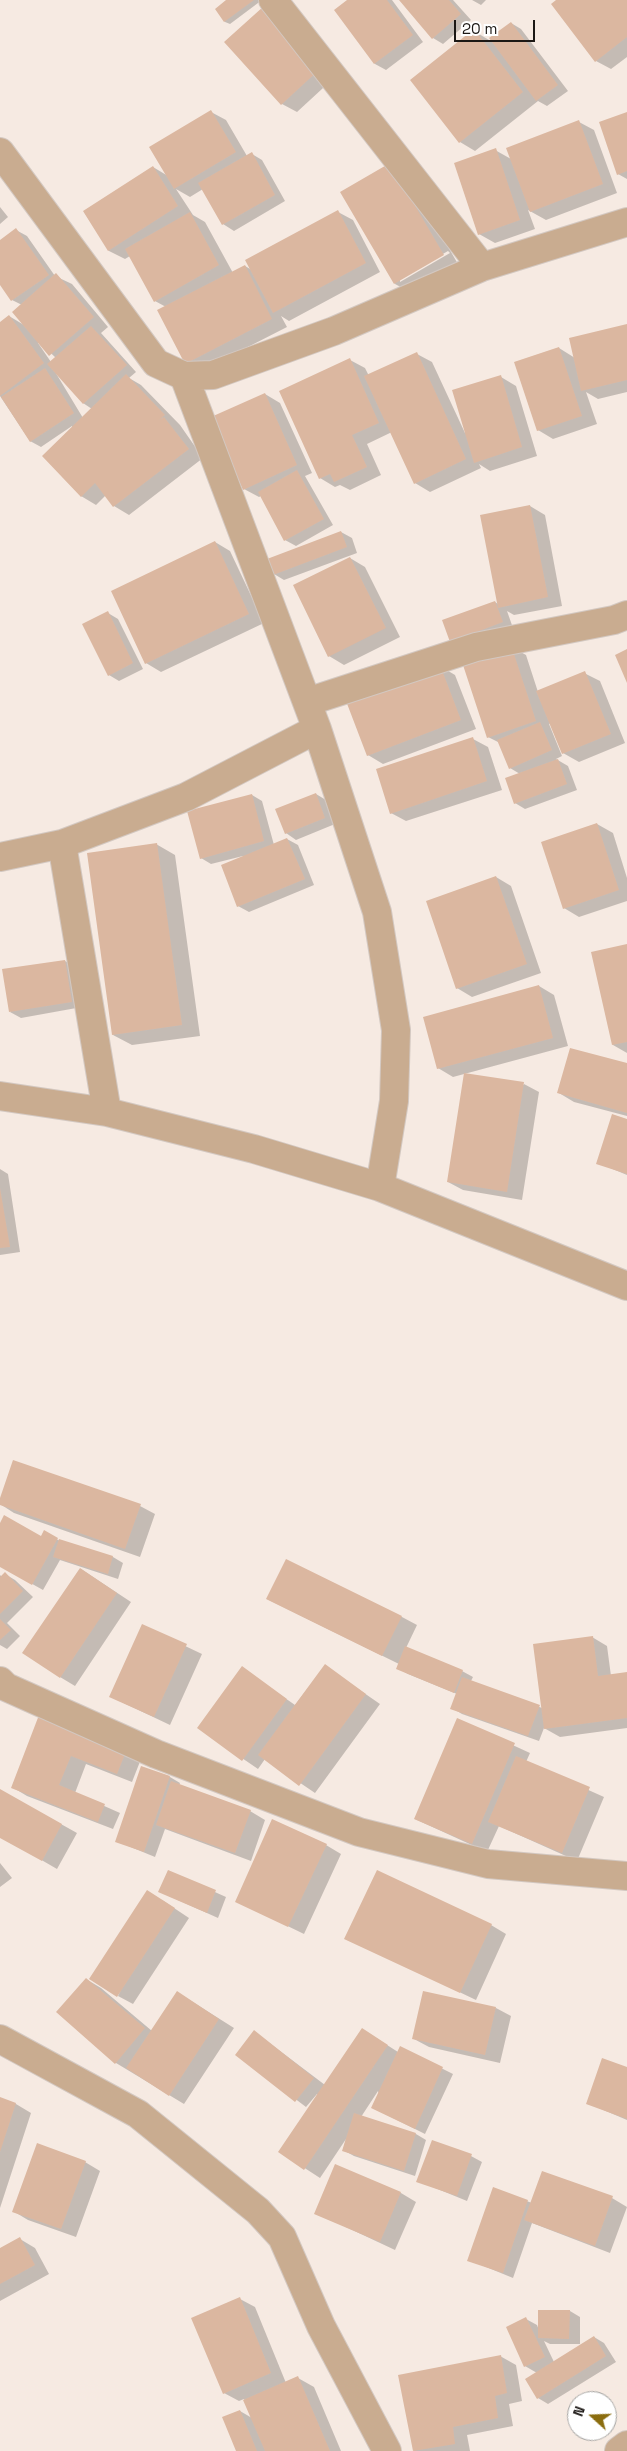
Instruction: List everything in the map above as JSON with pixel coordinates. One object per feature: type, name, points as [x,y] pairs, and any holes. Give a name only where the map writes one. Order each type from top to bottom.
[{"type":"street","points":[[274,0],[482,267]]},
{"type":"street","points":[[0,152],[156,364],[184,376],[213,375],[334,331],[482,267],[627,222]]},
{"type":"street","points":[[184,376],[317,729],[377,912],[396,1030],[394,1102],[380,1186]]},
{"type":"street","points":[[306,702],[476,647],[614,620],[627,615]]},
{"type":"street","points":[[0,857],[62,844],[186,797],[317,729]]},
{"type":"street","points":[[62,844],[107,1112]]},
{"type":"street","points":[[0,1096],[107,1112],[254,1149],[380,1186],[627,1286]]},
{"type":"street","points":[[0,1681],[6,1686],[156,1754],[360,1832],[488,1864],[627,1876]]},
{"type":"street","points":[[0,2039],[138,2114],[264,2218],[282,2237],[321,2326],[387,2451]]},
{"type":"street","points":[[619,2451],[627,2445]]},
{"type":"building","points":[[226,0],[254,0],[224,22],[215,9]]},
{"type":"building","points":[[347,0],[387,0],[413,35],[374,64],[334,10]]},
{"type":"building","points":[[399,0],[449,0],[461,14],[432,39]]},
{"type":"building","points":[[556,0],[627,0],[627,37],[595,62],[551,4]]},
{"type":"building","points":[[264,6],[321,68],[281,105],[224,42]]},
{"type":"building","points":[[511,22],[558,85],[536,101],[489,38]]},
{"type":"building","points":[[474,29],[523,92],[459,143],[410,80]]},
{"type":"building","points":[[211,110],[236,152],[174,189],[149,147]]},
{"type":"building","points":[[627,112],[627,171],[617,175],[599,122]]},
{"type":"building","points":[[579,120],[603,184],[530,212],[506,148]]},
{"type":"building","points":[[496,148],[520,220],[478,235],[454,163]]},
{"type":"building","points":[[252,152],[275,195],[222,225],[198,183]]},
{"type":"building","points":[[390,163],[444,255],[394,284],[340,192]]},
{"type":"building","points":[[153,166],[178,206],[108,251],[83,211]]},
{"type":"building","points":[[338,210],[366,263],[273,313],[245,260]]},
{"type":"building","points":[[190,212],[219,265],[154,302],[125,249]]},
{"type":"building","points":[[16,228],[49,275],[11,301],[0,285],[0,240]]},
{"type":"building","points":[[245,265],[272,319],[185,364],[157,310]]},
{"type":"building","points":[[56,273],[94,317],[49,356],[12,312]]},
{"type":"building","points":[[9,315],[44,363],[0,396],[0,322]]},
{"type":"building","points":[[627,324],[627,380],[581,391],[569,338]]},
{"type":"building","points":[[91,326],[127,365],[83,404],[47,364]]},
{"type":"building","points":[[559,347],[582,416],[537,431],[514,362]]},
{"type":"building","points":[[417,352],[466,459],[414,484],[364,376]]},
{"type":"building","points":[[350,358],[379,423],[352,435],[367,467],[334,482],[330,474],[319,479],[279,391]]},
{"type":"building","points":[[45,368],[74,413],[30,442],[1,397]]},
{"type":"building","points":[[126,374],[165,415],[159,420],[164,417],[189,449],[113,507],[95,483],[81,497],[42,456]]},
{"type":"building","points":[[501,375],[522,447],[474,463],[452,390]]},
{"type":"building","points":[[265,393],[297,465],[243,490],[211,417]]},
{"type":"building","points":[[297,470],[324,519],[284,541],[258,492]]},
{"type":"building","points":[[530,505],[548,597],[498,608],[480,515]]},
{"type":"building","points":[[341,531],[347,547],[273,575],[267,559]]},
{"type":"building","points":[[215,541],[249,614],[145,664],[111,591]]},
{"type":"building","points":[[350,557],[386,628],[328,657],[293,585]]},
{"type":"building","points":[[495,601],[503,622],[450,642],[442,620]]},
{"type":"building","points":[[108,611],[133,663],[108,676],[82,624]]},
{"type":"building","points":[[511,645],[536,721],[487,738],[462,662]]},
{"type":"building","points":[[627,649],[627,683],[615,655]]},
{"type":"building","points":[[440,665],[461,720],[367,756],[346,701]]},
{"type":"building","points":[[585,671],[611,734],[562,754],[536,691]]},
{"type":"building","points":[[540,722],[552,750],[509,769],[497,740]]},
{"type":"building","points":[[473,737],[487,781],[390,814],[376,769]]},
{"type":"building","points":[[558,759],[567,784],[514,804],[505,778]]},
{"type":"building","points":[[316,793],[325,818],[285,834],[275,809]]},
{"type":"building","points":[[252,794],[264,841],[200,859],[187,811]]},
{"type":"building","points":[[597,823],[619,890],[563,909],[541,842]]},
{"type":"building","points":[[287,838],[305,879],[237,907],[221,865]]},
{"type":"building","points":[[157,843],[182,1025],[112,1035],[87,853]]},
{"type":"building","points":[[496,876],[527,964],[456,989],[426,901]]},
{"type":"building","points":[[627,944],[627,1042],[612,1045],[591,952]]},
{"type":"building","points":[[65,960],[72,1002],[9,1012],[2,969]]},
{"type":"building","points":[[539,985],[553,1038],[437,1069],[423,1017]]},
{"type":"building","points":[[570,1048],[627,1063],[627,1113],[557,1093]]},
{"type":"building","points":[[464,1073],[524,1082],[507,1192],[447,1182]]},
{"type":"building","points":[[612,1114],[627,1119],[627,1174],[596,1164]]},
{"type":"building","points":[[0,1188],[10,1247],[0,1248]]},
{"type":"building","points":[[13,1460],[141,1504],[125,1549],[0,1505],[0,1498]]},
{"type":"building","points":[[4,1515],[41,1536],[44,1530],[58,1538],[32,1585],[0,1567],[0,1523]]},
{"type":"building","points":[[59,1539],[113,1556],[108,1574],[53,1557]]},
{"type":"building","points":[[286,1559],[402,1616],[382,1656],[266,1599]]},
{"type":"building","points":[[80,1568],[117,1593],[60,1678],[22,1653]]},
{"type":"building","points":[[5,1572],[23,1591],[0,1614],[0,1577]]},
{"type":"building","points":[[0,1619],[11,1630],[0,1640]]},
{"type":"building","points":[[142,1624],[187,1644],[154,1717],[109,1697]]},
{"type":"building","points":[[593,1636],[598,1676],[627,1672],[627,1718],[544,1729],[533,1644]]},
{"type":"building","points":[[405,1646],[463,1670],[454,1693],[396,1669]]},
{"type":"building","points":[[325,1664],[366,1694],[299,1786],[258,1755]]},
{"type":"building","points":[[242,1666],[287,1699],[242,1761],[197,1728]]},
{"type":"building","points":[[462,1677],[540,1705],[528,1736],[450,1709]]},
{"type":"building","points":[[39,1715],[127,1749],[117,1774],[71,1756],[59,1785],[105,1804],[98,1822],[11,1788]]},
{"type":"building","points":[[457,1718],[515,1743],[472,1844],[414,1819]]},
{"type":"building","points":[[516,1756],[590,1787],[562,1853],[488,1822]]},
{"type":"building","points":[[141,1766],[170,1776],[144,1852],[115,1842]]},
{"type":"building","points":[[171,1781],[251,1810],[235,1853],[156,1825]]},
{"type":"building","points":[[0,1789],[62,1824],[42,1861],[0,1838]]},
{"type":"building","points":[[272,1819],[327,1844],[288,1927],[235,1902]]},
{"type":"building","points":[[168,1870],[216,1890],[207,1913],[158,1892]]},
{"type":"building","points":[[377,1870],[492,1924],[460,1993],[344,1939]]},
{"type":"building","points":[[147,1890],[175,1908],[117,1997],[89,1979]]},
{"type":"building","points":[[86,1978],[145,2028],[115,2064],[56,2012]]},
{"type":"building","points":[[177,1991],[219,2019],[169,2096],[126,2068]]},
{"type":"building","points":[[423,1991],[496,2007],[485,2055],[412,2039]]},
{"type":"building","points":[[362,2028],[388,2045],[304,2170],[278,2152]]},
{"type":"building","points":[[254,2030],[314,2078],[295,2102],[235,2055]]},
{"type":"building","points":[[400,2046],[443,2067],[415,2129],[371,2108]]},
{"type":"building","points":[[602,2058],[627,2067],[627,2119],[586,2104]]},
{"type":"building","points":[[0,2097],[16,2103],[0,2152]]},
{"type":"building","points":[[354,2113],[416,2133],[404,2171],[342,2151]]},
{"type":"building","points":[[432,2140],[472,2154],[457,2196],[416,2182]]},
{"type":"building","points":[[37,2143],[86,2161],[61,2229],[12,2212]]},
{"type":"building","points":[[335,2164],[401,2192],[380,2242],[314,2214]]},
{"type":"building","points":[[542,2171],[613,2196],[595,2246],[524,2220]]},
{"type":"building","points":[[493,2187],[528,2200],[503,2273],[467,2261]]},
{"type":"building","points":[[20,2237],[35,2265],[0,2284],[0,2248]]},
{"type":"building","points":[[240,2297],[271,2373],[223,2394],[191,2318]]},
{"type":"building","points":[[538,2310],[570,2310],[569,2339],[538,2338]]},
{"type":"building","points":[[526,2317],[545,2357],[524,2367],[506,2327]]},
{"type":"building","points":[[594,2336],[606,2356],[537,2399],[525,2379]]},
{"type":"building","points":[[501,2355],[507,2393],[495,2396],[498,2418],[453,2427],[455,2444],[413,2451],[398,2375]]},
{"type":"building","points":[[298,2376],[330,2451],[265,2451],[243,2400]]},
{"type":"building","points":[[240,2410],[257,2451],[236,2451],[222,2417]]}]
